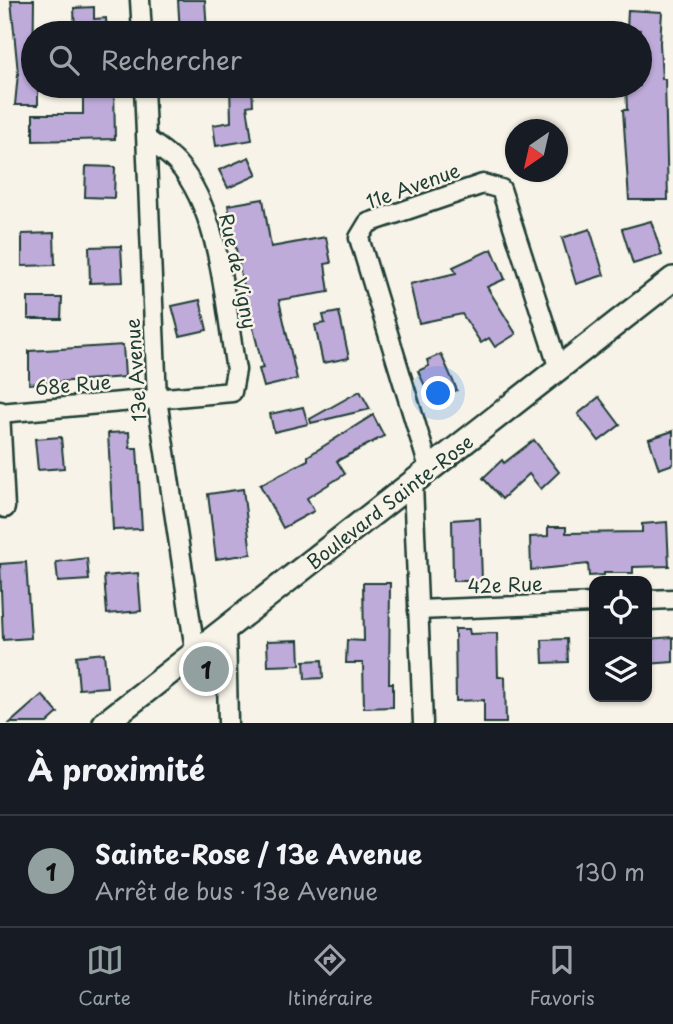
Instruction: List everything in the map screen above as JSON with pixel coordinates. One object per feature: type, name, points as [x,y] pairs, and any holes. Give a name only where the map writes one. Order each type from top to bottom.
[{"type":"street","points":[[140,0],[141,21]]},
{"type":"street","name":"13e Avenue","points":[[145,98],[157,399],[195,650]]},
{"type":"street","name":"Rue de Vigny","points":[[147,139],[176,162],[195,190],[209,222],[236,370],[232,391]]},
{"type":"street","name":"11e Avenue","points":[[423,723],[418,610],[421,478],[359,238],[368,223],[483,184],[501,189],[559,369]]},
{"type":"street","name":"Boulevard Sainte-Rose","points":[[105,723],[673,279]]},
{"type":"street","name":"68e Rue","points":[[0,412],[232,391]]},
{"type":"street","points":[[0,412],[5,508]]},
{"type":"street","points":[[652,600],[673,599]]},
{"type":"street","name":"42e Rue","points":[[418,610],[589,603]]},
{"type":"street","points":[[226,629],[228,723]]},
{"type":"building","points":[[11,0],[34,0],[34,21],[21,21],[21,98],[38,98],[38,105],[15,105],[18,73]]},
{"type":"building","points":[[178,0],[205,0],[206,21],[179,21]]},
{"type":"building","points":[[94,7],[94,19],[106,18],[106,21],[75,21],[74,8]]},
{"type":"building","points":[[628,10],[662,12],[660,43],[662,79],[665,79],[668,200],[629,200],[623,110],[627,110],[626,98],[652,98],[652,21],[627,21]]},
{"type":"building","points":[[83,98],[114,98],[115,139],[33,141],[33,114],[83,114]]},
{"type":"building","points":[[230,98],[253,98],[253,105],[247,106],[252,140],[216,146],[213,125],[231,122]]},
{"type":"building","points":[[249,157],[257,175],[228,188],[219,170]]},
{"type":"building","points":[[86,166],[115,167],[114,198],[85,197]]},
{"type":"building","points":[[263,199],[271,247],[326,237],[331,263],[325,264],[329,292],[279,300],[297,379],[264,387],[259,369],[263,368],[243,287],[228,205]]},
{"type":"building","points":[[651,221],[662,255],[633,264],[622,229]]},
{"type":"building","points":[[590,229],[604,275],[576,284],[562,238]]},
{"type":"building","points":[[54,233],[55,265],[22,266],[22,234]]},
{"type":"building","points":[[121,246],[123,282],[90,283],[89,247]]},
{"type":"building","points":[[492,249],[505,279],[487,287],[516,334],[495,347],[489,338],[481,343],[462,314],[419,323],[410,284],[456,273],[453,267]]},
{"type":"building","points":[[28,298],[62,298],[61,319],[28,319]]},
{"type":"building","points":[[200,300],[207,330],[180,336],[172,306]]},
{"type":"building","points":[[339,312],[349,358],[323,363],[315,325],[325,323],[323,315]]},
{"type":"building","points":[[123,345],[125,377],[29,384],[29,351]]},
{"type":"building","points":[[441,354],[457,390],[432,401],[418,371],[429,366],[427,360]]},
{"type":"building","points":[[360,391],[370,409],[311,423],[310,419]]},
{"type":"building","points":[[599,397],[620,425],[599,441],[578,414]]},
{"type":"building","points":[[303,407],[308,424],[274,432],[270,414]]},
{"type":"building","points":[[373,415],[384,436],[337,461],[345,474],[307,498],[314,511],[283,528],[260,485],[308,460],[308,456]]},
{"type":"building","points":[[673,431],[673,464],[659,469],[649,439]]},
{"type":"building","points":[[129,432],[130,448],[137,448],[142,529],[113,530],[108,433]]},
{"type":"building","points":[[61,437],[64,468],[38,470],[35,439]]},
{"type":"building","points":[[534,440],[559,472],[541,489],[529,474],[502,499],[483,478],[502,460],[504,463]]},
{"type":"building","points":[[243,489],[251,554],[216,559],[208,494]]},
{"type":"building","points":[[480,518],[482,581],[453,581],[452,520]]},
{"type":"building","points":[[667,522],[669,566],[633,567],[633,573],[589,576],[588,564],[531,570],[530,537],[548,536],[548,527],[566,527],[566,533],[642,532],[642,524]]},
{"type":"building","points":[[87,558],[89,580],[58,582],[56,562]]},
{"type":"building","points":[[26,562],[31,638],[3,640],[0,564]]},
{"type":"building","points":[[138,573],[141,611],[107,614],[104,576]]},
{"type":"building","points":[[363,583],[390,583],[389,683],[393,683],[393,707],[364,708],[363,663],[346,663],[347,640],[364,641]]},
{"type":"building","points":[[455,629],[469,629],[470,634],[497,633],[498,677],[505,677],[506,723],[484,723],[484,700],[456,701]]},
{"type":"building","points":[[673,637],[673,662],[652,664],[652,639]]},
{"type":"building","points":[[567,639],[568,662],[543,663],[542,640]]},
{"type":"building","points":[[299,640],[300,665],[268,666],[267,641]]},
{"type":"building","points":[[104,653],[107,687],[79,689],[76,656]]},
{"type":"building","points":[[322,660],[323,678],[305,679],[304,661]]},
{"type":"building","points":[[42,695],[58,713],[47,723],[10,723]]},
{"type":"place","name":"Sainte-Rose / 13e Avenue","points":[[206,669]]}]
